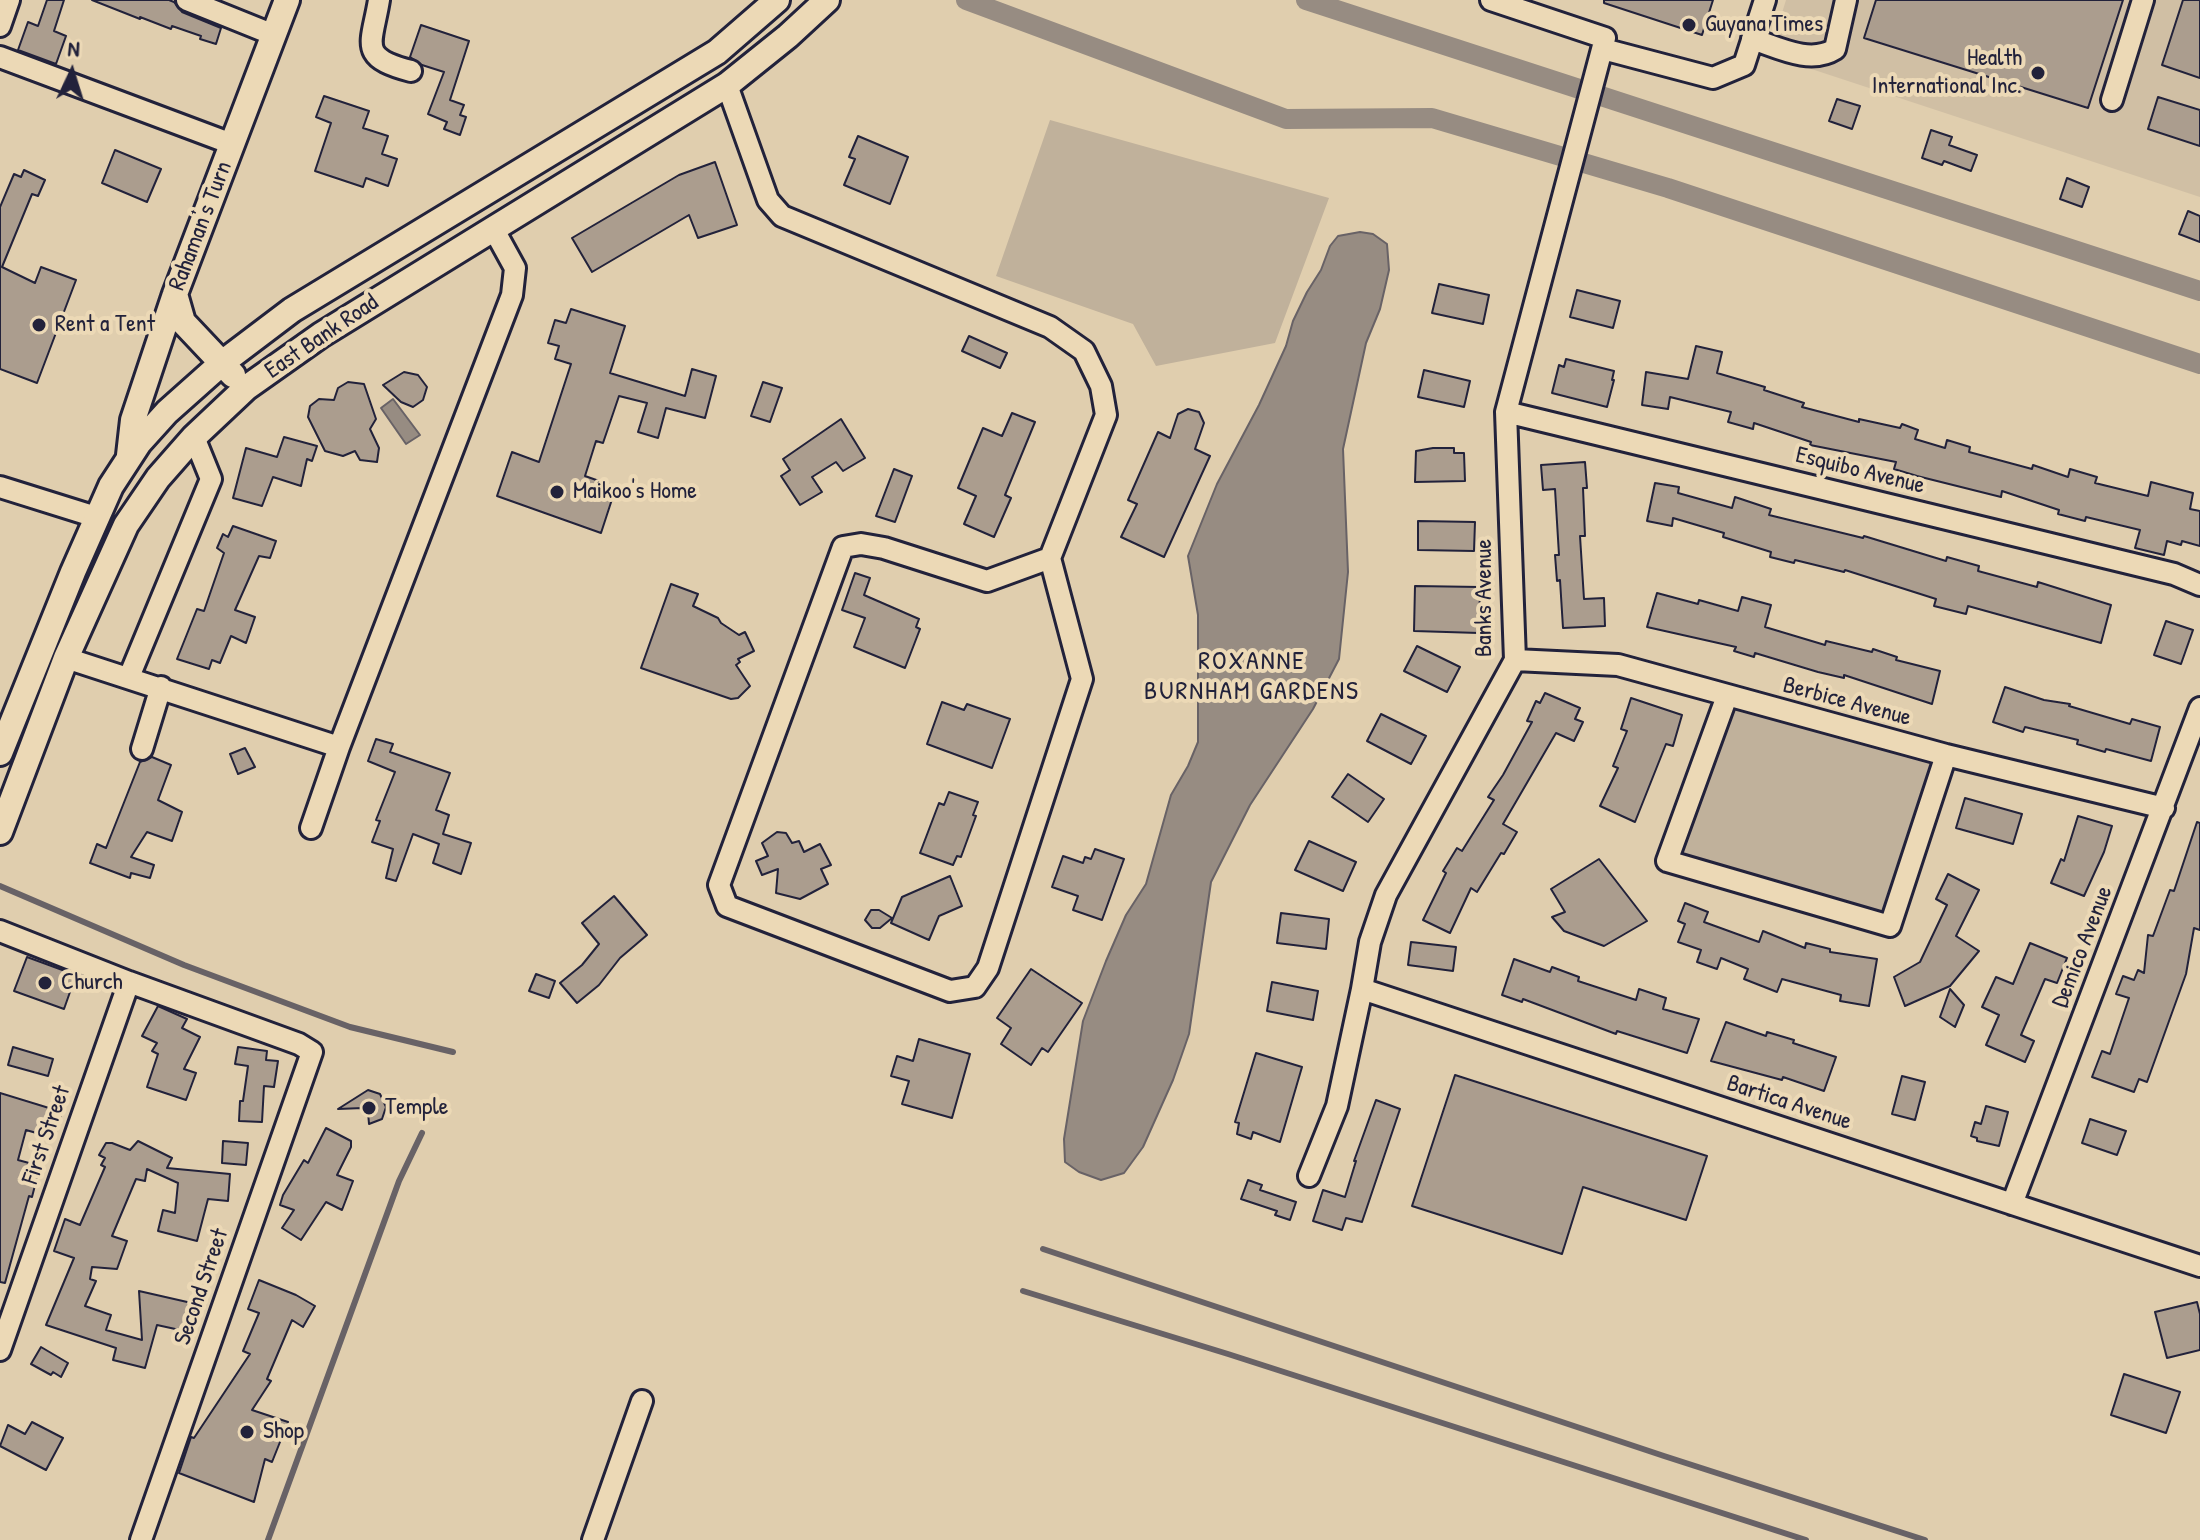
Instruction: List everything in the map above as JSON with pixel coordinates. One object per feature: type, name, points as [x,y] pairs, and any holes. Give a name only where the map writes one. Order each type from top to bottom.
[{"type":"main road","name":"Rahaman's Turn","points":[[129,455],[133,420],[175,294],[287,0]]},
{"type":"main road","name":"East Bank Road","points":[[0,753],[111,486],[129,455],[167,412],[222,363],[292,310],[717,52],[777,0]]},
{"type":"main road","name":"East Bank Road","points":[[0,831],[66,658],[126,525],[158,478],[194,437],[246,388],[321,335],[727,85],[827,0]]},
{"type":"main road","points":[[175,294],[183,322],[246,388]]},
{"type":"street","points":[[0,26],[9,0]]},
{"type":"street","points":[[187,0],[274,35]]},
{"type":"street","points":[[379,0],[371,47],[376,57],[390,66],[411,71]]},
{"type":"street","points":[[1491,0],[1604,43],[1713,78],[1744,65],[1765,0]]},
{"type":"street","points":[[1752,39],[1802,55],[1825,55],[1835,49],[1846,0]]},
{"type":"street","points":[[2112,100],[2143,0]]},
{"type":"street","name":"Banks Avenue","points":[[1309,1176],[1337,1106],[1370,942],[1386,895],[1515,660],[1506,412],[1604,43]]},
{"type":"street","points":[[0,57],[232,144]]},
{"type":"street","points":[[727,85],[768,200],[782,216],[1050,327],[1084,351],[1101,386],[1106,415],[1050,558],[1082,679],[988,968],[975,987],[950,991],[727,906],[719,885],[843,547],[861,544],[884,548],[987,581],[1050,558]]},
{"type":"street","points":[[311,828],[512,295],[515,268],[493,228]]},
{"type":"street","name":"Esquibo Avenue","points":[[1506,412],[2174,574],[2200,585]]},
{"type":"street","points":[[129,677],[211,479],[194,437]]},
{"type":"street","points":[[0,487],[96,517]]},
{"type":"street","points":[[66,658],[339,747]]},
{"type":"street","name":"Berbice Avenue","points":[[1515,660],[1618,665],[1946,755],[2164,808]]},
{"type":"street","points":[[142,749],[161,687]]},
{"type":"street","points":[[1727,696],[1667,861],[1890,926],[1946,755]]},
{"type":"street","name":"Demico Avenue","points":[[2012,1204],[2200,708]]},
{"type":"street","points":[[0,931],[129,982]]},
{"type":"street","name":"Second Street","points":[[129,982],[299,1044],[312,1052],[141,1540]]},
{"type":"street","name":"First Street","points":[[0,1350],[4,1325],[129,982]]},
{"type":"street","name":"Bartica Avenue","points":[[1362,989],[2200,1266]]},
{"type":"street","points":[[593,1540],[642,1401]]},
{"type":"shaded area","points":[[1786,0],[2200,0],[2200,197],[1769,55]]},
{"type":"shaded area","points":[[1050,120],[1329,198],[1275,343],[1156,366],[1133,324],[996,276]]},
{"type":"shaded area","points":[[1360,232],[1373,234],[1387,244],[1389,270],[1380,309],[1366,343],[1343,449],[1348,572],[1339,659],[1313,709],[1250,805],[1211,882],[1189,1034],[1173,1080],[1143,1147],[1124,1173],[1101,1180],[1079,1172],[1065,1162],[1064,1139],[1083,1021],[1126,915],[1146,884],[1171,795],[1198,742],[1198,615],[1188,556],[1217,484],[1259,405],[1286,346],[1293,321],[1321,270],[1330,246],[1338,236]]},
{"type":"shaded area","points":[[393,399],[420,435],[406,444],[381,408]]},
{"type":"shaded area","points":[[1727,696],[1946,755],[1890,926],[1667,861]]},
{"type":"building","points":[[47,0],[64,0],[54,31],[66,36],[56,64],[18,50],[28,22],[38,26]]},
{"type":"building","points":[[92,0],[169,0],[182,12],[221,28],[216,44],[200,39],[201,36],[140,19]]},
{"type":"building","name":"Guyana Times","points":[[1604,0],[1713,0],[1702,35],[1604,3]]},
{"type":"building","name":"Health International Inc.","points":[[1876,0],[2123,0],[2088,108],[1864,38]]},
{"type":"building","points":[[2183,0],[2200,0],[2200,78],[2162,65]]},
{"type":"building","points":[[421,25],[469,41],[450,100],[464,105],[460,115],[466,117],[460,135],[444,129],[447,122],[428,114],[444,72],[422,65],[410,57]]},
{"type":"building","points":[[324,96],[369,111],[363,128],[388,136],[382,154],[397,159],[388,186],[366,178],[363,187],[315,171],[331,123],[316,117]]},
{"type":"building","points":[[2158,97],[2200,110],[2200,146],[2148,129]]},
{"type":"building","points":[[1837,99],[1860,106],[1852,129],[1829,121]]},
{"type":"building","points":[[1931,130],[1952,137],[1949,145],[1977,155],[1971,171],[1944,161],[1942,165],[1922,158]]},
{"type":"building","points":[[858,136],[908,157],[890,204],[844,185],[855,159],[849,157]]},
{"type":"building","points":[[115,150],[161,169],[147,202],[102,183]]},
{"type":"building","points":[[715,162],[737,225],[698,238],[689,215],[592,272],[572,238],[679,175]]},
{"type":"building","points":[[24,170],[45,180],[38,196],[32,194],[2,267],[35,283],[41,267],[76,280],[37,383],[0,369],[0,207],[14,174],[21,177]]},
{"type":"building","points":[[2067,178],[2089,187],[2082,207],[2060,199]]},
{"type":"building","points":[[2188,211],[2200,216],[2200,242],[2179,234]]},
{"type":"building","points":[[1439,284],[1489,295],[1483,324],[1432,313]]},
{"type":"building","points":[[1577,290],[1620,301],[1613,328],[1570,317]]},
{"type":"building","points":[[571,309],[625,326],[610,373],[685,396],[692,369],[716,376],[705,418],[666,408],[658,438],[638,432],[647,403],[619,396],[603,443],[596,441],[585,476],[616,487],[601,533],[497,496],[512,452],[539,462],[571,364],[555,359],[559,346],[548,343],[555,320],[566,323]]},
{"type":"building","points":[[969,336],[1007,353],[1000,368],[962,351]]},
{"type":"building","points":[[1696,346],[1722,352],[1717,373],[1765,387],[1764,390],[1804,403],[1802,407],[1859,422],[1859,419],[1900,428],[1902,424],[1918,430],[1915,439],[1945,448],[1947,440],[1970,447],[1969,452],[2032,469],[2033,465],[2068,477],[2070,469],[2097,477],[2095,483],[2148,496],[2151,482],[2193,493],[2190,509],[2200,511],[2200,546],[2167,541],[2164,555],[2135,548],[2140,530],[2086,517],[2085,521],[2058,514],[2059,510],[2002,491],[2001,497],[1917,476],[1894,469],[1896,462],[1810,445],[1811,442],[1754,423],[1753,429],[1728,422],[1731,412],[1670,397],[1668,409],[1642,405],[1646,372],[1688,379]]},
{"type":"building","points":[[1566,359],[1614,371],[1607,407],[1552,393],[1559,365],[1564,367]]},
{"type":"building","points":[[1424,370],[1470,381],[1464,407],[1418,397]]},
{"type":"building","points":[[404,372],[418,375],[427,387],[423,400],[413,407],[401,402],[383,385]]},
{"type":"building","points":[[348,382],[364,384],[376,419],[370,429],[379,448],[377,462],[360,460],[355,451],[343,456],[325,451],[308,417],[310,406],[319,399],[334,400],[338,388]]},
{"type":"building","points":[[763,382],[782,388],[770,422],[751,416]]},
{"type":"building","points":[[1188,409],[1199,412],[1204,423],[1195,449],[1210,456],[1164,557],[1121,537],[1137,504],[1128,500],[1158,432],[1170,438],[1178,414]]},
{"type":"building","points":[[1012,413],[1035,422],[1005,495],[1011,498],[994,537],[964,524],[976,496],[958,488],[983,428],[1002,436]]},
{"type":"building","points":[[841,419],[865,458],[843,471],[836,462],[812,477],[822,492],[800,505],[781,476],[790,470],[783,459]]},
{"type":"building","points":[[284,437],[317,446],[312,461],[307,459],[301,486],[273,477],[262,506],[233,498],[246,448],[277,457]]},
{"type":"building","points":[[1454,448],[1454,453],[1464,453],[1465,481],[1415,482],[1416,451]]},
{"type":"building","points":[[1585,462],[1585,536],[1580,536],[1584,599],[1604,598],[1605,626],[1563,628],[1555,555],[1559,555],[1555,489],[1543,490],[1541,465]]},
{"type":"building","points":[[894,469],[912,476],[895,522],[876,516]]},
{"type":"building","points":[[1655,483],[1679,487],[1678,493],[1732,508],[1735,497],[1771,509],[1769,515],[1864,536],[1946,561],[1947,557],[1979,566],[1978,571],[2037,587],[2038,582],[2111,605],[2101,643],[1968,606],[1966,614],[1934,606],[1936,599],[1845,570],[1770,557],[1771,552],[1723,537],[1724,533],[1673,518],[1672,526],[1647,521]]},
{"type":"building","points":[[1418,521],[1475,522],[1474,551],[1418,550]]},
{"type":"building","points":[[233,526],[276,541],[270,558],[259,556],[235,610],[255,617],[246,643],[231,636],[220,663],[212,660],[209,669],[177,659],[197,609],[204,611],[224,553],[217,548],[223,534],[228,537]]},
{"type":"building","points":[[855,573],[870,578],[864,595],[919,619],[916,627],[920,629],[905,668],[854,647],[865,618],[842,610]]},
{"type":"building","points":[[671,584],[698,594],[693,606],[718,618],[739,635],[745,632],[754,651],[738,659],[740,662],[736,665],[750,686],[738,698],[731,699],[641,668]]},
{"type":"building","points":[[1415,586],[1480,587],[1479,633],[1414,631]]},
{"type":"building","points":[[1657,593],[1738,611],[1742,597],[1771,605],[1765,627],[1825,645],[1826,641],[1872,652],[1873,649],[1897,657],[1896,660],[1940,671],[1932,704],[1844,675],[1844,678],[1818,672],[1755,653],[1754,657],[1734,651],[1736,647],[1647,627]]},
{"type":"building","points":[[2166,621],[2193,630],[2181,664],[2154,655]]},
{"type":"building","points":[[1417,646],[1460,667],[1447,692],[1404,671]]},
{"type":"building","points":[[2005,687],[2130,724],[2132,719],[2160,727],[2151,761],[2077,744],[2078,740],[2025,727],[2023,732],[1993,722]]},
{"type":"building","points":[[1545,693],[1580,708],[1575,719],[1583,722],[1574,741],[1556,733],[1503,824],[1517,832],[1477,892],[1471,888],[1450,933],[1423,920],[1446,873],[1443,871],[1457,848],[1462,851],[1494,800],[1488,797],[1532,722],[1527,721],[1536,701],[1540,703]]},
{"type":"building","points":[[1631,698],[1682,715],[1673,746],[1666,744],[1635,822],[1600,806],[1618,768],[1613,766],[1627,731],[1621,729]]},
{"type":"building","points":[[942,702],[964,710],[967,704],[1010,719],[992,768],[927,744]]},
{"type":"building","points":[[1381,714],[1426,736],[1411,764],[1367,741]]},
{"type":"building","points":[[376,739],[393,744],[390,752],[450,773],[436,810],[449,815],[443,834],[471,843],[461,874],[433,863],[439,844],[413,834],[396,881],[386,878],[393,849],[372,842],[380,821],[376,820],[395,772],[368,761]]},
{"type":"building","points":[[245,748],[255,767],[238,774],[230,754]]},
{"type":"building","points":[[152,757],[171,765],[158,800],[182,812],[172,841],[147,832],[131,857],[154,865],[150,878],[131,873],[130,878],[90,863],[97,844],[106,848],[140,762]]},
{"type":"building","points":[[1348,774],[1384,799],[1368,822],[1332,797]]},
{"type":"building","points":[[949,792],[978,802],[961,857],[957,856],[953,865],[920,853],[939,803],[944,805]]},
{"type":"building","points":[[1965,798],[2022,814],[2013,844],[1956,828]]},
{"type":"building","points":[[2078,816],[2112,826],[2084,896],[2051,883],[2061,859],[2064,861]]},
{"type":"building","points":[[2197,822],[2200,823],[2200,930],[2194,928],[2186,974],[2147,1082],[2139,1079],[2134,1092],[2092,1077],[2102,1051],[2110,1054],[2129,998],[2116,994],[2123,976],[2134,980],[2138,970],[2144,973],[2148,935],[2153,936],[2170,890],[2174,891]]},
{"type":"building","points":[[777,832],[786,833],[792,843],[799,841],[804,852],[820,844],[831,865],[821,869],[828,884],[800,899],[776,893],[778,869],[762,875],[756,861],[768,856],[762,843]]},
{"type":"building","points":[[1309,841],[1356,862],[1343,891],[1295,870]]},
{"type":"building","points":[[1095,849],[1124,859],[1102,920],[1073,910],[1078,896],[1052,887],[1063,856],[1083,863],[1085,857],[1091,859]]},
{"type":"building","points":[[1599,859],[1647,921],[1604,946],[1564,931],[1552,917],[1565,912],[1551,889]]},
{"type":"building","points":[[1948,874],[1979,890],[1956,936],[1979,951],[1950,986],[1905,1006],[1894,977],[1920,962],[1947,905],[1936,899]]},
{"type":"building","points":[[950,876],[962,906],[939,916],[929,940],[891,923],[902,897]]},
{"type":"building","points":[[614,896],[647,935],[620,958],[599,985],[577,1003],[560,983],[582,965],[599,944],[582,923]]},
{"type":"building","points":[[1685,903],[1708,912],[1704,922],[1759,942],[1763,931],[1805,948],[1806,943],[1830,949],[1830,952],[1877,959],[1869,1006],[1840,1001],[1841,995],[1782,979],[1777,992],[1744,979],[1748,969],[1721,958],[1717,969],[1697,962],[1701,950],[1678,942],[1685,924],[1678,921]]},
{"type":"building","points":[[871,910],[879,910],[892,918],[880,928],[872,928],[865,920]]},
{"type":"building","points":[[1281,913],[1329,919],[1326,949],[1277,943]]},
{"type":"building","points":[[1411,942],[1456,947],[1453,971],[1408,965]]},
{"type":"building","points":[[2030,943],[2067,958],[2057,983],[2045,979],[2021,1035],[2034,1041],[2025,1062],[1986,1045],[1999,1015],[1982,1007],[1996,977],[2013,984]]},
{"type":"building","name":"Church","points":[[27,957],[76,975],[64,1009],[14,991]]},
{"type":"building","points":[[1514,959],[1550,972],[1552,967],[1579,977],[1578,981],[1636,1000],[1639,989],[1666,998],[1663,1009],[1699,1019],[1687,1053],[1617,1031],[1616,1034],[1523,999],[1522,1002],[1502,995]]},
{"type":"building","points":[[1031,969],[1082,1003],[1048,1052],[1042,1048],[1031,1065],[1001,1044],[1011,1028],[997,1018]]},
{"type":"building","points":[[536,974],[555,981],[549,998],[529,991]]},
{"type":"building","points":[[1272,982],[1318,991],[1313,1020],[1267,1011]]},
{"type":"building","points":[[1950,989],[1964,1005],[1955,1027],[1940,1017]]},
{"type":"building","points":[[158,1006],[187,1019],[182,1028],[200,1037],[184,1069],[196,1073],[186,1100],[147,1087],[158,1054],[152,1051],[157,1043],[142,1036]]},
{"type":"building","points":[[1726,1022],[1766,1036],[1767,1032],[1794,1040],[1793,1043],[1836,1057],[1824,1091],[1783,1077],[1782,1080],[1711,1061]]},
{"type":"building","points":[[919,1039],[970,1054],[952,1118],[902,1104],[909,1081],[891,1076],[897,1056],[913,1061]]},
{"type":"building","points":[[13,1047],[53,1059],[48,1076],[8,1065]]},
{"type":"building","points":[[238,1047],[267,1051],[266,1060],[278,1061],[274,1087],[264,1086],[262,1122],[239,1121],[248,1066],[235,1064]]},
{"type":"building","points":[[1256,1053],[1302,1067],[1280,1142],[1253,1132],[1251,1139],[1237,1134],[1239,1123],[1235,1122]]},
{"type":"building","points":[[1455,1075],[1707,1156],[1686,1220],[1583,1187],[1562,1254],[1412,1206]]},
{"type":"building","points":[[1902,1076],[1925,1082],[1915,1120],[1892,1114]]},
{"type":"building","name":"Temple","points":[[368,1090],[380,1094],[386,1107],[382,1119],[369,1124],[368,1112],[363,1112],[363,1108],[338,1109]]},
{"type":"building","points":[[0,1093],[62,1112],[54,1138],[26,1130],[18,1160],[40,1166],[5,1283],[0,1282]]},
{"type":"building","points":[[1376,1100],[1400,1109],[1362,1222],[1346,1218],[1342,1230],[1313,1221],[1323,1190],[1345,1197]]},
{"type":"building","points":[[1986,1106],[2008,1112],[1999,1146],[1977,1141],[1971,1136],[1975,1122],[1981,1124]]},
{"type":"building","points":[[2090,1119],[2126,1131],[2117,1155],[2082,1143]]},
{"type":"building","points":[[326,1128],[351,1141],[337,1175],[353,1181],[342,1210],[326,1202],[301,1240],[282,1228],[294,1210],[280,1205],[283,1195],[304,1160],[308,1163]]},
{"type":"building","points":[[138,1141],[172,1158],[167,1168],[230,1174],[228,1201],[208,1199],[197,1241],[158,1231],[163,1210],[175,1213],[178,1183],[147,1169],[145,1181],[136,1179],[112,1236],[127,1241],[117,1269],[92,1267],[90,1279],[96,1281],[85,1306],[111,1315],[106,1330],[142,1340],[139,1291],[196,1304],[189,1332],[157,1325],[145,1368],[113,1360],[116,1348],[46,1325],[74,1258],[54,1251],[65,1219],[80,1225],[105,1167],[101,1165],[105,1158],[99,1155],[106,1143],[130,1150]]},
{"type":"building","points":[[223,1141],[248,1143],[246,1165],[222,1163]]},
{"type":"building","points":[[1248,1180],[1262,1185],[1260,1190],[1296,1202],[1290,1220],[1275,1215],[1277,1211],[1241,1199]]},
{"type":"building","points":[[259,1280],[315,1306],[303,1327],[292,1320],[267,1379],[271,1381],[252,1410],[288,1422],[272,1462],[265,1459],[254,1502],[179,1473],[191,1437],[194,1438],[250,1354],[243,1351],[259,1313],[248,1309]]},
{"type":"building","points":[[2197,1302],[2200,1350],[2167,1358],[2155,1312]]},
{"type":"building","points":[[41,1347],[68,1363],[61,1377],[31,1364]]},
{"type":"building","points":[[2124,1374],[2180,1392],[2166,1433],[2111,1415]]},
{"type":"building","points":[[32,1422],[63,1438],[46,1470],[0,1446],[8,1425],[25,1434]]},
{"type":"waterway","points":[[966,0],[1286,119],[1432,118],[1668,188],[2200,364]]},
{"type":"waterway","points":[[1306,0],[2200,291]]},
{"type":"waterway","points":[[0,886],[184,965],[350,1027],[453,1052]]},
{"type":"waterway","points":[[268,1540],[399,1181],[422,1133]]},
{"type":"waterway","points":[[1043,1249],[1925,1540]]},
{"type":"waterway","points":[[1023,1291],[1806,1540]]},
{"type":"place","name":"Guyana Times","points":[[1689,25]]},
{"type":"place","name":"Health International Inc.","points":[[2038,73]]},
{"type":"place","name":"Rent a Tent","points":[[39,325]]},
{"type":"place","name":"Maikoo's Home","points":[[557,492]]},
{"type":"place","name":"Church","points":[[45,983]]},
{"type":"place","name":"Temple","points":[[369,1108]]},
{"type":"place","name":"Shop","points":[[247,1432]]},
{"type":"district","name":"ROXANNE BURNHAM GARDENS","points":[[1252,677]]}]
